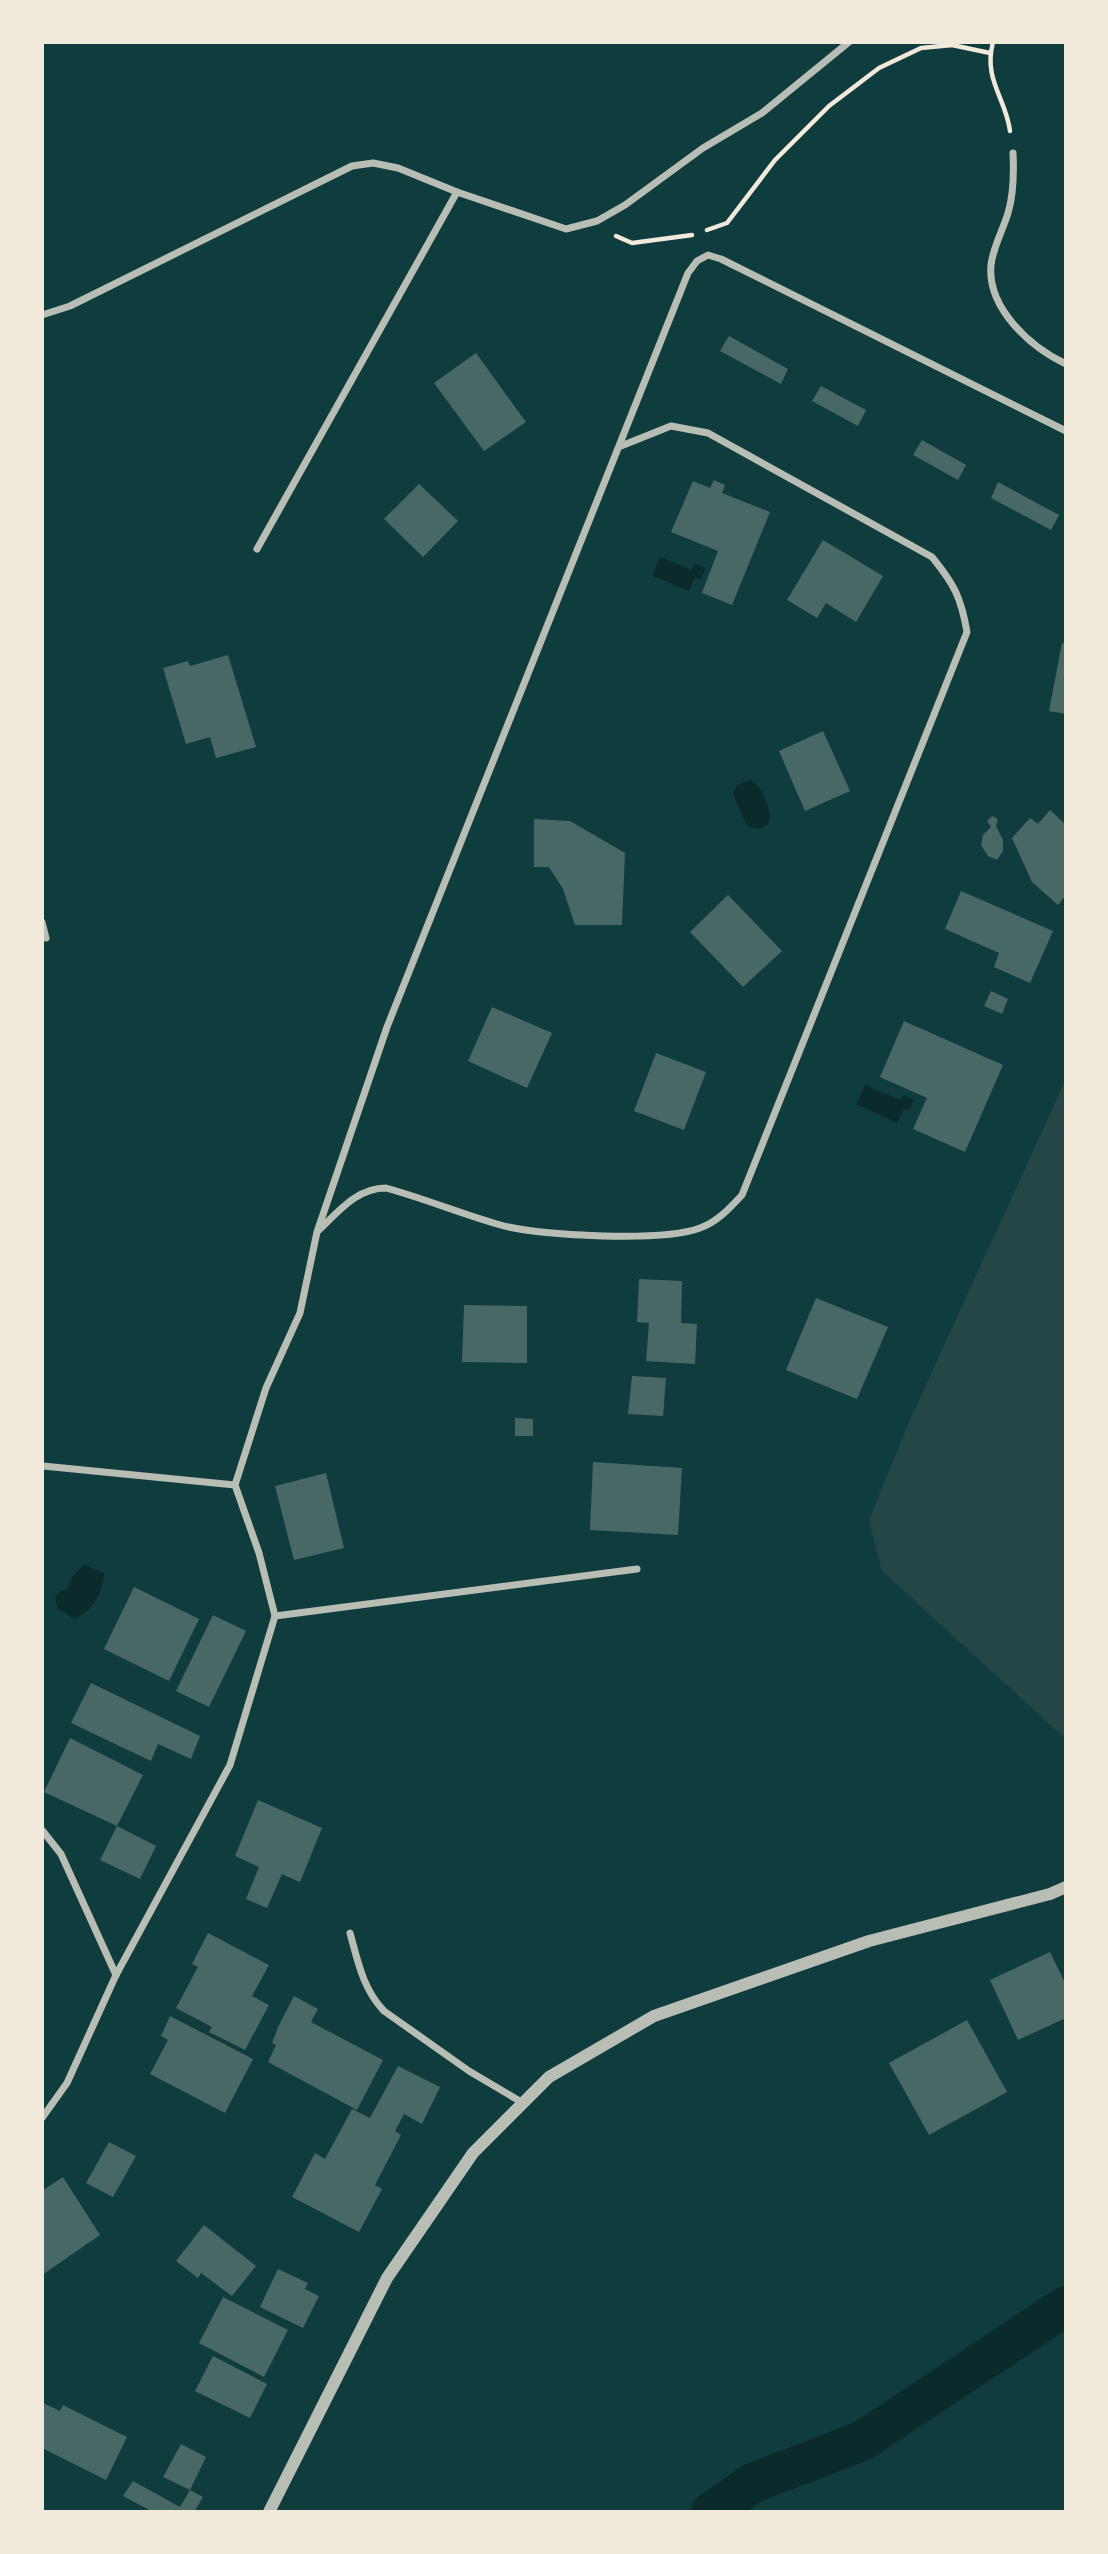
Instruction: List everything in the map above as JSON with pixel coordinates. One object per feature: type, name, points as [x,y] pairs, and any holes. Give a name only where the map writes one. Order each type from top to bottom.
[{"type":"street","points":[[42,315],[70,306],[352,166],[373,163],[398,168],[457,192],[566,229],[597,221],[625,205],[703,148],[762,113],[849,42]]},
{"type":"street","points":[[1013,153],[1014,180],[1008,212],[992,265],[993,288],[1003,309],[1019,330],[1066,364]]},
{"type":"street","points":[[257,549],[457,192]]},
{"type":"street","points":[[42,2118],[67,2083],[116,1975],[230,1765],[275,1616],[259,1553],[235,1485],[266,1388],[300,1313],[317,1233],[387,1027],[688,273],[697,261],[708,255],[1066,430]]},
{"type":"street","points":[[317,1233],[352,1199],[370,1188],[386,1188],[504,1226],[542,1233],[673,1235],[702,1228],[724,1214],[742,1195],[967,632],[962,604],[954,584],[932,557],[708,433],[671,426],[621,446]]},
{"type":"street","points":[[42,922],[46,939]]},
{"type":"street","points":[[43,1466],[235,1485]]},
{"type":"street","points":[[275,1616],[637,1569]]},
{"type":"street","points":[[42,1830],[61,1854],[116,1975]]},
{"type":"street","points":[[269,2512],[387,2278],[473,2152],[549,2077],[654,2015],[869,1941],[1050,1894],[1066,1887]]},
{"type":"street","points":[[350,1933],[361,1976],[373,2000],[384,2011],[469,2071],[523,2103]]},
{"type":"path","points":[[993,42],[990,53],[992,85],[1009,124],[1013,153]]},
{"type":"path","points":[[597,221],[616,237],[632,243],[676,239],[727,223],[775,160],[830,106],[878,68],[921,48],[952,45],[990,53]]},
{"type":"shaded area","points":[[660,557],[692,570],[695,564],[706,568],[701,579],[695,577],[689,591],[653,576]]},
{"type":"shaded area","points":[[750,780],[759,787],[768,806],[768,824],[759,829],[747,826],[733,794],[737,785]]},
{"type":"shaded area","points":[[1066,1079],[1066,1739],[882,1571],[869,1520],[909,1422]]},
{"type":"shaded area","points":[[865,1085],[900,1100],[904,1095],[914,1100],[909,1111],[904,1109],[897,1123],[856,1104]]},
{"type":"shaded area","points":[[84,1565],[104,1573],[103,1580],[92,1606],[75,1619],[58,1609],[55,1598],[59,1592],[66,1590],[73,1576]]},
{"type":"building","points":[[729,336],[788,369],[781,384],[720,351]]},
{"type":"building","points":[[476,353],[526,422],[484,451],[434,383]]},
{"type":"building","points":[[821,386],[866,410],[858,426],[812,401]]},
{"type":"building","points":[[922,440],[966,465],[958,480],[913,455]]},
{"type":"building","points":[[714,480],[725,485],[722,493],[770,512],[732,605],[702,593],[718,551],[671,532],[693,481],[710,488]]},
{"type":"building","points":[[998,482],[1059,515],[1051,530],[991,498]]},
{"type":"building","points":[[419,484],[458,521],[423,557],[384,519]]},
{"type":"building","points":[[823,540],[883,576],[856,622],[826,603],[817,618],[787,600]]},
{"type":"building","points":[[1062,643],[1066,644],[1066,714],[1049,711]]},
{"type":"building","points":[[228,655],[256,747],[216,758],[210,737],[186,744],[163,668],[188,661],[190,666]]},
{"type":"building","points":[[823,731],[850,791],[805,811],[779,751]]},
{"type":"building","points":[[1050,810],[1066,825],[1066,895],[1058,905],[1032,882],[1012,838],[1030,818],[1038,824]]},
{"type":"building","points":[[992,816],[998,819],[996,826],[1003,840],[1003,851],[997,860],[988,856],[981,845],[983,835],[991,827],[987,821]]},
{"type":"building","points":[[534,819],[570,821],[625,853],[622,925],[575,925],[563,889],[549,867],[534,867]]},
{"type":"building","points":[[961,891],[1053,931],[1030,983],[994,967],[999,953],[945,929]]},
{"type":"building","points":[[728,895],[782,951],[743,987],[690,932]]},
{"type":"building","points":[[991,991],[1008,999],[1002,1014],[984,1006]]},
{"type":"building","points":[[492,1007],[552,1033],[527,1088],[468,1061]]},
{"type":"building","points":[[904,1021],[1003,1065],[965,1152],[913,1129],[927,1098],[880,1077]]},
{"type":"building","points":[[656,1053],[706,1072],[684,1130],[634,1111]]},
{"type":"building","points":[[639,1279],[682,1281],[681,1323],[697,1324],[695,1364],[646,1361],[649,1323],[637,1322]]},
{"type":"building","points":[[816,1298],[888,1327],[857,1399],[786,1370]]},
{"type":"building","points":[[464,1305],[527,1306],[527,1363],[462,1362]]},
{"type":"building","points":[[632,1376],[666,1378],[663,1416],[628,1414]]},
{"type":"building","points":[[515,1418],[533,1419],[533,1436],[515,1436]]},
{"type":"building","points":[[593,1462],[682,1468],[678,1535],[590,1530]]},
{"type":"building","points":[[326,1473],[344,1548],[294,1560],[275,1486]]},
{"type":"building","points":[[134,1587],[199,1619],[169,1681],[104,1649]]},
{"type":"building","points":[[213,1615],[246,1631],[209,1707],[176,1691]]},
{"type":"building","points":[[91,1683],[200,1736],[191,1759],[158,1744],[151,1761],[71,1723]]},
{"type":"building","points":[[70,1738],[143,1775],[117,1826],[44,1792]]},
{"type":"building","points":[[258,1800],[322,1828],[300,1882],[282,1874],[267,1908],[246,1899],[259,1867],[235,1856]]},
{"type":"building","points":[[117,1826],[156,1846],[140,1879],[100,1860]]},
{"type":"building","points":[[208,1933],[269,1965],[252,1996],[269,2005],[245,2050],[209,2032],[212,2027],[176,2008],[198,1967],[192,1964]]},
{"type":"building","points":[[1050,1952],[1066,1985],[1066,2018],[1018,2040],[990,1980]]},
{"type":"building","points":[[294,1996],[318,2009],[311,2022],[383,2060],[357,2110],[268,2062],[276,2045],[272,2043],[278,2027]]},
{"type":"building","points":[[170,2016],[253,2059],[225,2113],[150,2074],[168,2040],[161,2036]]},
{"type":"building","points":[[967,2020],[1007,2092],[929,2135],[889,2063]]},
{"type":"building","points":[[398,2066],[440,2087],[422,2124],[404,2114],[395,2131],[401,2135],[375,2185],[382,2189],[359,2232],[292,2197],[315,2153],[325,2159],[352,2109],[370,2118]]},
{"type":"building","points":[[109,2142],[136,2156],[113,2197],[86,2183]]},
{"type":"building","points":[[63,2177],[100,2235],[42,2275],[42,2191]]},
{"type":"building","points":[[204,2225],[256,2266],[232,2296],[201,2273],[198,2278],[176,2261]]},
{"type":"building","points":[[278,2269],[308,2283],[305,2289],[319,2296],[303,2328],[260,2307]]},
{"type":"building","points":[[223,2297],[288,2330],[264,2377],[199,2343]]},
{"type":"building","points":[[213,2356],[267,2384],[250,2418],[195,2391]]},
{"type":"building","points":[[43,2403],[60,2411],[63,2405],[127,2437],[106,2480],[42,2448]]},
{"type":"building","points":[[181,2444],[206,2457],[190,2490],[163,2477]]},
{"type":"building","points":[[133,2481],[180,2507],[190,2490],[203,2497],[194,2512],[153,2512],[123,2496]]},
{"type":"waterway","points":[[711,2512],[753,2483],[862,2441],[1066,2306]]}]
